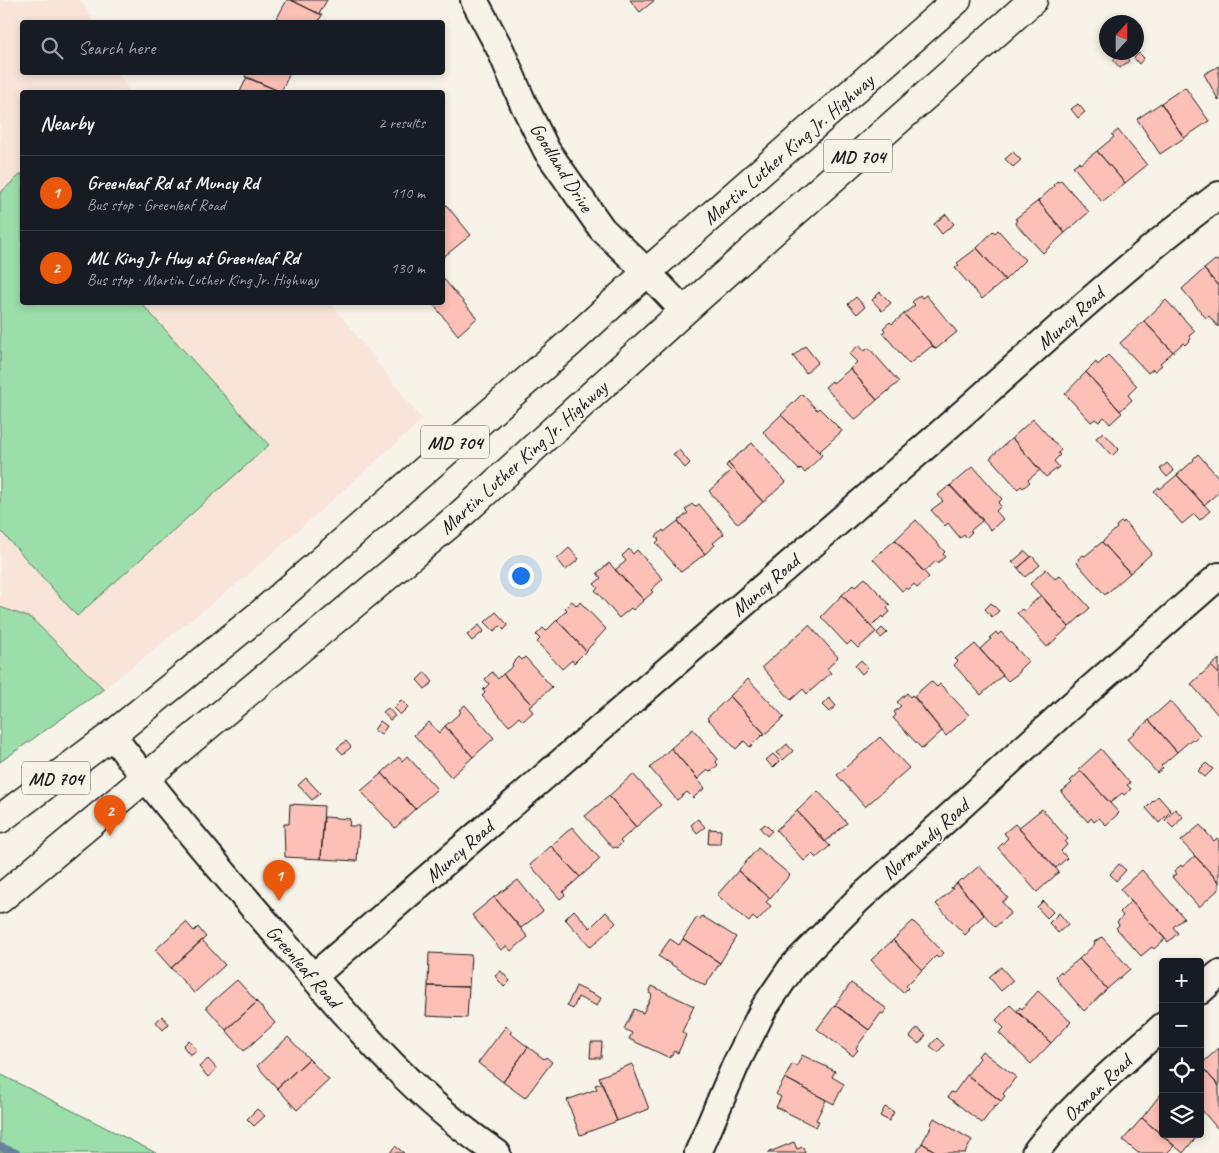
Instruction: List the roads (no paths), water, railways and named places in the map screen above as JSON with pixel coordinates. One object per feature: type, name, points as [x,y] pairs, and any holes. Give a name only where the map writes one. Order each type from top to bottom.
[{"type":"main road","name":"Martin Luther King Jr. Highway","points":[[0,819],[112,735],[263,612],[956,0]]},
{"type":"main road","name":"Martin Luther King Jr. Highway","points":[[0,899],[458,517],[684,311],[1033,0]]},
{"type":"street","name":"Goodland Drive","points":[[474,0],[501,51],[523,103],[547,151],[602,229],[684,311]]},
{"type":"street","name":"Muncy Road","points":[[313,977],[945,430],[1103,288],[1219,195]]},
{"type":"street","name":"Normandy Road","points":[[698,1153],[736,1064],[764,1008],[792,968],[857,901],[1065,711],[1219,576]]},
{"type":"street","name":"Greenleaf Road","points":[[112,735],[214,863],[371,1042],[428,1098],[482,1143],[497,1153]]},
{"type":"street","points":[[1204,987],[1219,974]]},
{"type":"street","name":"Oxman Road","points":[[1035,1153],[1051,1133],[1099,1084],[1159,1030]]},
{"type":"waterway","points":[[0,1147],[16,1153]]},
{"type":"place","name":"ML King Jr Hwy at Greenleaf Rd","points":[[110,836]]},
{"type":"place","name":"Greenleaf Rd at Muncy Rd","points":[[279,901]]}]
